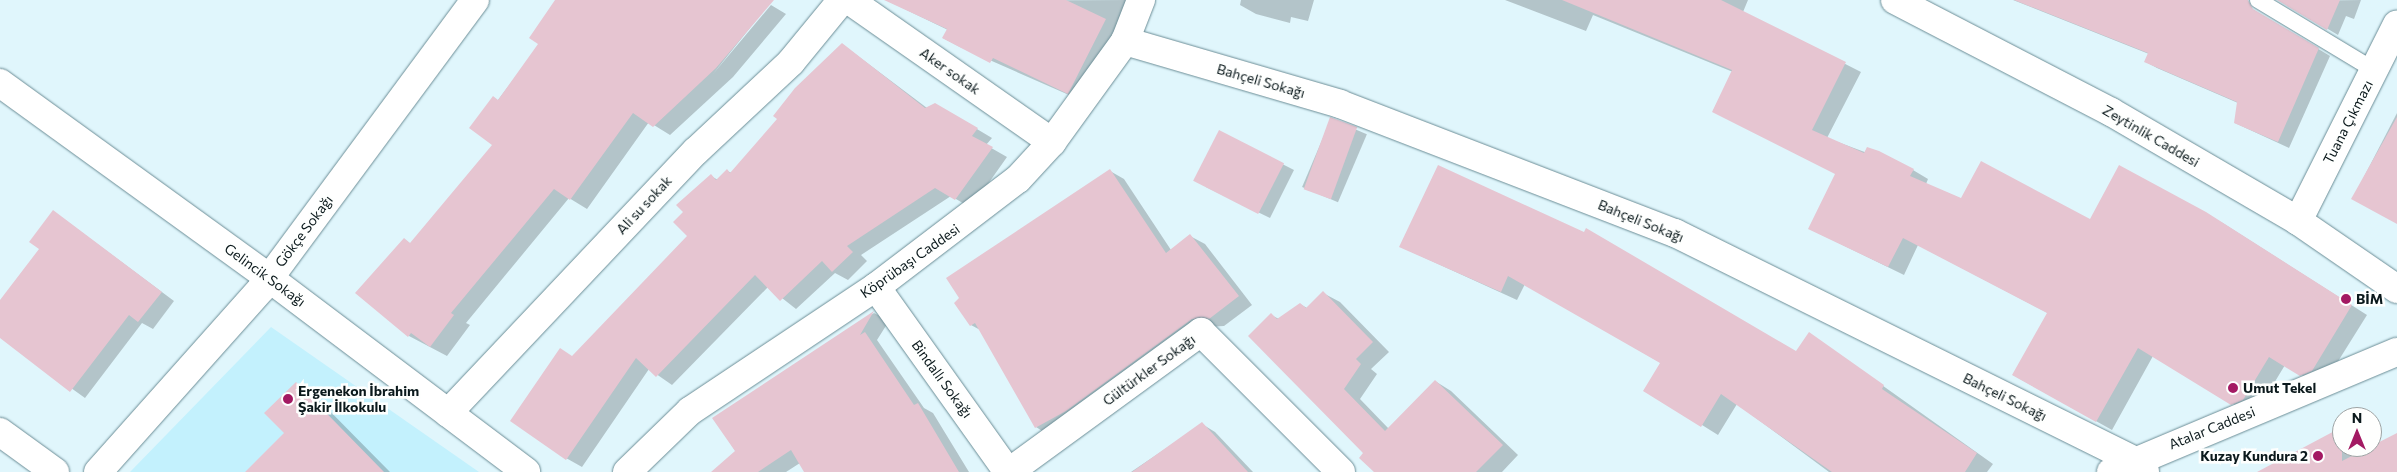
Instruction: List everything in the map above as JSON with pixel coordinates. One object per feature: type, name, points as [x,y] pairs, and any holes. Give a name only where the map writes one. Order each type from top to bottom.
[{"type":"street","name":"Gökçe Sokağı","points":[[98,472],[269,278],[476,0]]},
{"type":"street","name":"Ali su sokak","points":[[448,413],[696,151],[791,62],[842,0]]},
{"type":"street","name":"Aker sokak","points":[[849,0],[1052,142]]},
{"type":"street","name":"Köprübaşı Caddesi","points":[[627,472],[690,411],[876,287],[980,212],[1052,142],[1125,41],[1141,0]]},
{"type":"street","name":"Zeytinlik Caddesi","points":[[1895,0],[2103,107],[2298,221],[2397,289]]},
{"type":"street","name":"Tuana Çıkmazı","points":[[2298,221],[2397,24]]},
{"type":"street","name":"Bahçeli Sokağı","points":[[1125,41],[1340,104],[1675,233],[2130,468]]},
{"type":"street","name":"Gelincik Sokağı","points":[[0,82],[269,278],[526,472]]},
{"type":"street","name":"Bindallı Sokağı","points":[[876,287],[1009,472]]},
{"type":"street","name":"Gültürkler Sokağı","points":[[1009,472],[1201,332],[1341,472]]},
{"type":"street","name":"Atalar Caddesi","points":[[2130,468],[2397,352]]},
{"type":"street","points":[[0,432],[55,472]]},
{"type":"lane","points":[[2258,0],[2374,70]]},
{"type":"shaded area","name":"Ergenekon İbrahim Şakir İlkokulu","points":[[271,327],[479,472],[130,472]]},
{"type":"building","points":[[555,0],[774,0],[716,68],[653,127],[633,113],[570,200],[554,189],[451,313],[454,315],[430,347],[411,333],[408,337],[355,293],[404,238],[410,243],[492,145],[469,128],[493,96],[498,100],[538,44],[529,38]]},
{"type":"building","points":[[884,0],[1066,0],[1106,19],[1068,94],[993,58],[990,63],[942,38],[947,29]]},
{"type":"building","points":[[1562,0],[1721,0],[1846,62],[1812,130],[1864,153],[1867,147],[1879,151],[1914,169],[1910,176],[1961,198],[1981,161],[2090,219],[2119,165],[2206,212],[2352,305],[2312,371],[2300,376],[2269,357],[2243,400],[2231,405],[2138,348],[2096,422],[2012,375],[2047,313],[1903,238],[1888,267],[1808,229],[1835,174],[1712,112],[1732,70]]},
{"type":"building","points":[[2014,0],[2248,0],[2253,9],[2319,48],[2278,142],[2234,123],[2237,102],[2144,62],[2148,53]]},
{"type":"building","points":[[2277,0],[2340,0],[2327,30]]},
{"type":"building","points":[[842,43],[925,108],[935,103],[978,128],[972,136],[993,147],[955,200],[935,188],[847,246],[853,252],[832,272],[822,261],[780,301],[755,275],[656,377],[636,358],[566,460],[510,421],[560,348],[572,356],[687,236],[673,222],[683,212],[676,205],[711,174],[716,180],[727,169],[730,173],[777,119],[773,116],[795,88]]},
{"type":"building","points":[[1330,117],[1357,127],[1331,199],[1304,189]]},
{"type":"building","points":[[2397,117],[2397,224],[2351,199]]},
{"type":"building","points":[[1219,130],[1284,163],[1258,214],[1193,181]]},
{"type":"building","points":[[1438,165],[1584,232],[1586,228],[1796,351],[1809,332],[1884,385],[1882,389],[1977,453],[1965,472],[1832,472],[1721,394],[1701,427],[1643,391],[1660,363],[1508,276],[1501,292],[1399,247]]},
{"type":"building","points":[[1110,169],[1166,253],[1190,234],[1239,296],[1209,319],[1192,319],[1066,411],[1035,428],[975,323],[970,326],[954,303],[959,298],[946,278]]},
{"type":"building","points":[[53,210],[162,292],[138,322],[129,315],[70,392],[0,338],[0,300],[39,249],[29,242]]},
{"type":"building","points":[[1323,291],[1373,342],[1356,359],[1361,364],[1344,389],[1385,431],[1435,380],[1503,445],[1476,472],[1374,472],[1359,458],[1363,453],[1248,336],[1271,313],[1277,319],[1300,303],[1306,308]]},
{"type":"building","points":[[874,311],[860,335],[865,332],[914,405],[918,403],[959,472],[804,472],[791,450],[758,472],[711,472],[735,451],[712,418]]},
{"type":"building","points":[[296,382],[384,472],[245,472],[284,433],[264,413]]},
{"type":"building","points":[[1202,422],[1248,472],[1132,472]]},
{"type":"building","points":[[2332,432],[2332,457],[2342,457],[2342,461],[2350,457],[2382,457],[2382,441],[2397,433],[2397,472],[2257,472]]},
{"type":"place","name":"BİM","points":[[2346,299]]},
{"type":"place","name":"Umut Tekel","points":[[2233,388]]},
{"type":"place","name":"Ergenekon İbrahim Şakir İlkokulu","points":[[288,399]]},
{"type":"place","name":"Kuzay Kundura 2","points":[[2318,456]]}]
